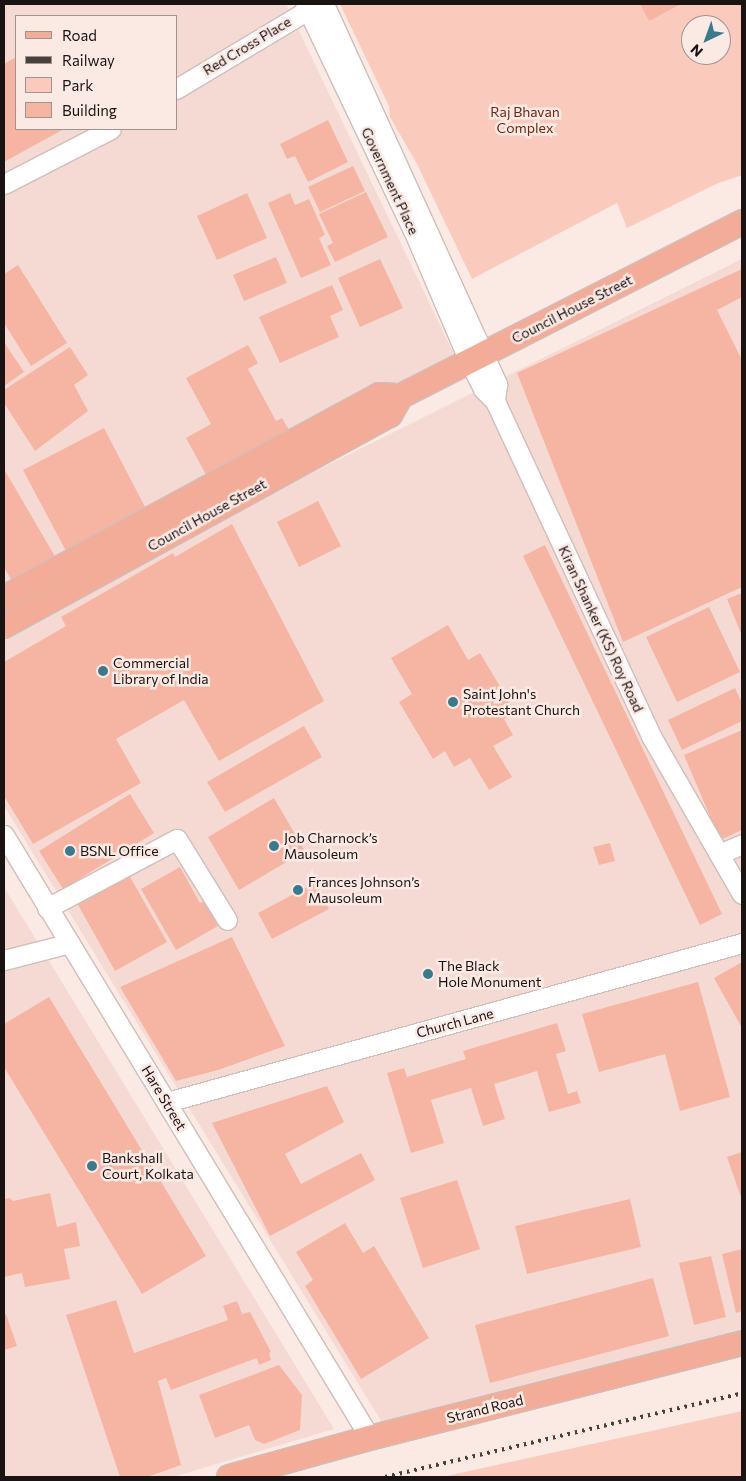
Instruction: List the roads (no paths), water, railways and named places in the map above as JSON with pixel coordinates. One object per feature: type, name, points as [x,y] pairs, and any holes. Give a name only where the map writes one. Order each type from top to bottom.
[{"type":"main road","name":"Council House Street","points":[[4,598],[380,395],[401,396],[742,222]]},
{"type":"main road","name":"Council House Street","points":[[4,626],[390,415],[401,396]]},
{"type":"main road","name":"Strand Road","points":[[229,1477],[370,1438],[742,1343]]},
{"type":"street","name":"Red Cross Place","points":[[178,88],[314,5]]},
{"type":"street","name":"Kiran Shanker (KS) Roy Road","points":[[314,5],[476,357],[496,384],[495,401],[651,736],[742,894]]},
{"type":"street","points":[[4,184],[109,130]]},
{"type":"street","name":"Hare Street","points":[[4,835],[370,1438]]},
{"type":"street","points":[[47,908],[177,839],[227,920]]},
{"type":"street","points":[[719,854],[742,844]]},
{"type":"street","points":[[4,960],[70,943]]},
{"type":"street","name":"Church Lane","points":[[167,1102],[742,943]]},
{"type":"railway","points":[[385,1477],[742,1393]]},
{"type":"place","name":"Commercial Library of India","points":[[103,671]]},
{"type":"place","name":"Saint John's Protestant Church","points":[[453,702]]},
{"type":"place","name":"Job Charnock’s Mausoleum","points":[[274,846]]},
{"type":"place","name":"BSNL Office","points":[[70,851]]},
{"type":"place","name":"Frances Johnson’s Mausoleum","points":[[298,890]]},
{"type":"place","name":"The Black Hole Monument","points":[[428,974]]},
{"type":"place","name":"Bankshall Court, Kolkata","points":[[92,1166]]},
{"type":"park label","name":"Raj Bhavan Complex","points":[[525,120]]}]
